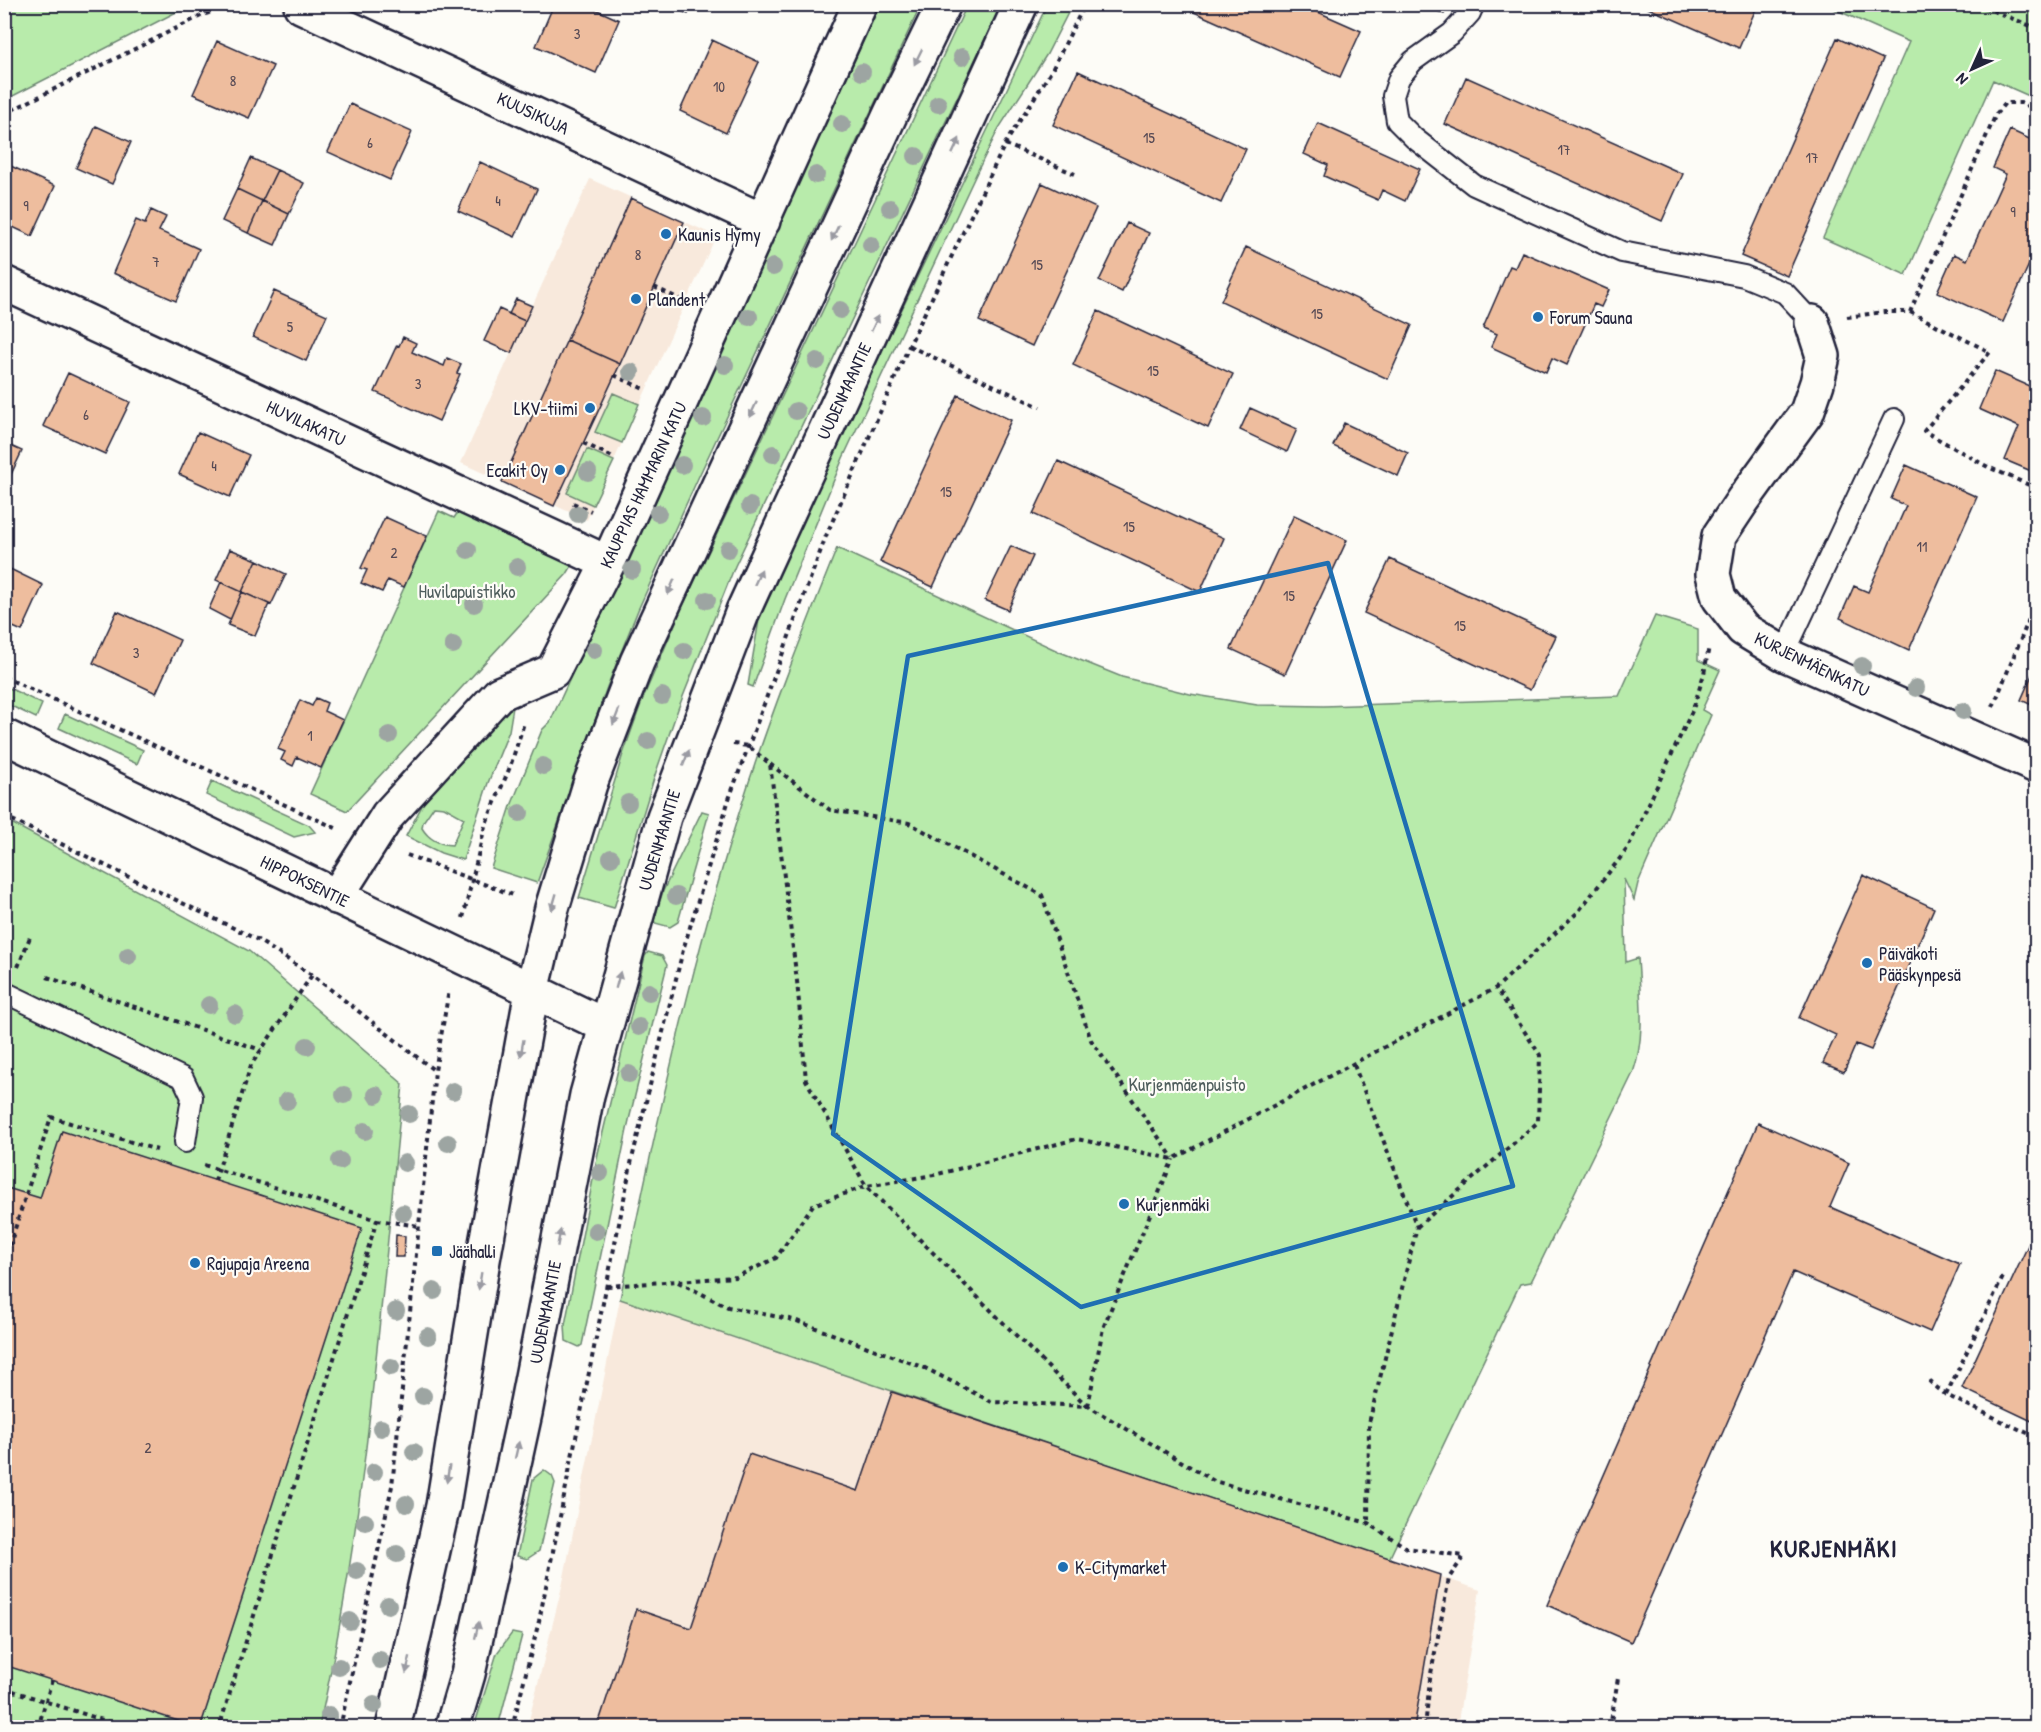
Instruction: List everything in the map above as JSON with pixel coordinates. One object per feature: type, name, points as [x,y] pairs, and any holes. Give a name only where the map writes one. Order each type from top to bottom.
[{"type":"main road","name":"KAUPPIAS HAMMARIN KATU","points":[[553,671],[608,563],[860,4]]},
{"type":"main road","points":[[393,1728],[443,1506],[483,1260],[532,991],[552,908],[587,794],[637,662],[944,4]]},
{"type":"main road","name":"UUDENMAANTIE","points":[[452,1728],[468,1674],[523,1425],[587,1095],[664,817],[743,611],[1021,4]]},
{"type":"main road","name":"KUUSIKUJA","points":[[301,6],[763,221]]},
{"type":"main road","name":"HUVILAKATU","points":[[4,283],[608,563]]},
{"type":"main road","name":"KURJENMÄENKATU","points":[[1812,322],[1823,356],[1817,383],[1807,412],[1719,536],[1713,574],[1719,598],[1743,629],[1785,654],[2037,766]]},
{"type":"main road","points":[[336,897],[388,815],[499,694],[553,671]]},
{"type":"main road","name":"HIPPOKSENTIE","points":[[4,735],[606,1026]]},
{"type":"lane","points":[[1474,4],[1470,13],[1452,33],[1413,61],[1399,78],[1394,96],[1397,121],[1414,138],[1474,185],[1622,252],[1744,276],[1785,293],[1812,322]]},
{"type":"lane","points":[[1785,654],[1894,419]]},
{"type":"lane","points":[[4,992],[183,1078],[192,1097],[185,1142]]},
{"type":"path","points":[[4,114],[203,15],[235,4]]},
{"type":"path","points":[[512,1728],[539,1621],[632,1159],[683,951],[729,799],[826,536],[909,346],[1005,144],[1052,70],[1085,4]]},
{"type":"path","points":[[1976,4],[2037,28]]},
{"type":"path","points":[[1910,312],[1996,114],[2005,103],[2021,103],[2037,109]]},
{"type":"path","points":[[1005,144],[1075,174]]},
{"type":"path","points":[[654,287],[694,306]]},
{"type":"path","points":[[1812,322],[1884,312],[1910,312],[1990,352],[1924,431],[1988,467],[2037,489]]},
{"type":"path","points":[[909,346],[1040,407]]},
{"type":"path","points":[[614,375],[654,394]]},
{"type":"path","points":[[583,443],[623,461]]},
{"type":"path","points":[[569,501],[599,515]]},
{"type":"path","points":[[607,1286],[736,1277],[776,1258],[813,1205],[866,1186],[934,1175],[1077,1138],[1173,1159],[1496,988],[1578,912],[1628,848],[1693,709],[1704,674],[1719,598]]},
{"type":"path","points":[[1979,741],[2037,602]]},
{"type":"path","points":[[471,880],[485,826],[510,767],[530,704],[553,671]]},
{"type":"path","points":[[4,677],[338,829]]},
{"type":"path","points":[[733,744],[748,746],[830,810],[909,822],[1042,895],[1091,1040],[1173,1159]]},
{"type":"path","points":[[770,764],[797,981],[806,1080],[866,1186],[1088,1406],[1214,1481],[1368,1524],[1407,1548],[1464,1556],[1449,1578],[1430,1679],[1425,1728]]},
{"type":"path","points":[[4,816],[256,939],[312,975],[435,1071],[392,1486],[340,1728]]},
{"type":"path","points":[[401,853],[513,895]]},
{"type":"path","points":[[18,967],[29,970]]},
{"type":"path","points":[[40,974],[261,1050]]},
{"type":"path","points":[[215,1181],[251,1065],[312,975]]},
{"type":"path","points":[[1417,1227],[1538,1122],[1540,1055],[1496,988]]},
{"type":"path","points":[[1354,1065],[1417,1227],[1369,1423],[1368,1524]]},
{"type":"path","points":[[4,1263],[51,1117],[162,1152]]},
{"type":"path","points":[[1088,1406],[1103,1328],[1173,1159]]},
{"type":"path","points":[[196,1163],[377,1220],[419,1226]]},
{"type":"path","points":[[219,1728],[377,1220]]},
{"type":"path","points":[[1946,1395],[2003,1277]]},
{"type":"path","points":[[678,1282],[728,1308],[794,1320],[925,1368],[992,1402],[1088,1406]]},
{"type":"path","points":[[1929,1381],[1946,1395],[2037,1437]]},
{"type":"path","points":[[1610,1728],[1618,1678]]},
{"type":"path","points":[[38,1728],[52,1680]]},
{"type":"path","points":[[4,1688],[127,1728]]},
{"type":"highlighted area","points":[[1328,563],[1513,1186],[1081,1307],[833,1134],[908,656]]},
{"type":"shaded area","points":[[590,179],[716,236],[587,520],[461,463]]},
{"type":"shaded area","name":"K-Citymarket","points":[[620,1299],[1480,1590],[1457,1727],[527,1728],[563,1582]]},
{"type":"green space","points":[[5,4],[190,4],[190,5],[5,100]]},
{"type":"green space","points":[[880,5],[921,5],[638,610],[607,687],[537,883],[491,868],[511,806],[542,730],[550,722]]},
{"type":"green space","points":[[967,5],[1001,5],[735,566],[678,709],[614,908],[579,898],[622,757],[643,698],[682,608]]},
{"type":"green space","points":[[1047,5],[1072,5],[1047,54],[999,128],[978,170],[843,458],[785,599],[753,687],[748,685],[760,614],[829,462]]},
{"type":"green space","points":[[1825,5],[2036,5],[2036,99],[1993,80],[1906,275],[1823,238],[1909,42]]},
{"type":"green space","points":[[613,393],[639,404],[622,443],[595,432]]},
{"type":"green space","points":[[587,449],[614,461],[593,505],[567,493]]},
{"type":"green space","name":"Huvilapuistikko","points":[[439,511],[454,518],[458,512],[573,564],[567,574],[347,811],[310,794]]},
{"type":"green space","name":"Kurjenmäenpuisto","points":[[837,548],[1060,652],[1122,677],[1190,694],[1257,705],[1324,706],[1619,696],[1655,616],[1698,629],[1698,660],[1720,670],[1702,710],[1711,715],[1638,883],[1634,900],[1624,879],[1626,962],[1638,958],[1641,1002],[1640,1044],[1633,1073],[1531,1282],[1520,1284],[1389,1559],[620,1299],[673,1054],[721,873],[773,713]]},
{"type":"green space","points":[[5,686],[42,704],[36,718],[5,703]]},
{"type":"green space","points":[[513,707],[509,731],[488,783],[463,860],[441,853],[406,836],[424,802]],"holes":[[[434,806],[444,807],[464,818],[452,845],[435,841],[422,828],[423,822]]]},
{"type":"green space","points":[[65,714],[143,750],[137,764],[59,728]]},
{"type":"green space","points":[[212,781],[309,825],[315,832],[294,837],[206,795]]},
{"type":"green space","points":[[702,811],[709,813],[678,922],[670,927],[655,923],[663,891]]},
{"type":"green space","name":"Rajupaja Areena","points":[[4,819],[249,951],[403,1084],[361,1488],[335,1648],[319,1727],[5,1727]]},
{"type":"green space","points":[[648,952],[662,956],[667,965],[629,1120],[582,1345],[579,1347],[566,1341],[565,1325],[598,1153],[645,956]]},
{"type":"green space","points":[[544,1470],[552,1476],[555,1483],[539,1551],[527,1559],[517,1556],[533,1479]]},
{"type":"green space","points":[[512,1633],[522,1635],[498,1727],[474,1727],[497,1653]]},
{"type":"building","points":[[443,4],[466,4],[462,13]]},
{"type":"building","points":[[554,4],[584,4],[619,20],[596,73],[536,46]]},
{"type":"building","points":[[669,4],[692,4],[688,14]]},
{"type":"building","points":[[1176,4],[1300,4],[1361,31],[1340,77]]},
{"type":"building","points":[[1422,4],[1461,4],[1458,11],[1448,6],[1444,14]]},
{"type":"building","points":[[1639,4],[1758,4],[1739,48]]},
{"type":"building","points":[[1837,38],[1883,59],[1787,276],[1741,256]]},
{"type":"building","points":[[712,40],[759,62],[726,133],[680,111]]},
{"type":"building","points":[[217,41],[273,66],[249,118],[193,94]]},
{"type":"building","points":[[1078,71],[1246,149],[1221,203],[1053,125]]},
{"type":"building","points":[[1466,77],[1683,174],[1662,221],[1445,124]]},
{"type":"building","points":[[350,104],[412,132],[390,180],[328,152]]},
{"type":"building","points":[[1318,123],[1420,169],[1405,201],[1382,190],[1378,200],[1324,176],[1328,165],[1304,154]]},
{"type":"building","points":[[96,126],[131,142],[112,184],[76,168]]},
{"type":"building","points":[[2010,130],[2036,142],[2036,249],[2003,322],[1937,292],[1954,254],[1967,260],[2006,174],[1993,168]]},
{"type":"building","points":[[251,158],[277,170],[262,201],[237,189]]},
{"type":"building","points":[[480,162],[537,189],[515,237],[458,211]]},
{"type":"building","points":[[4,163],[55,186],[32,236],[4,223]]},
{"type":"building","points":[[277,170],[304,183],[289,214],[262,201]]},
{"type":"building","points":[[1042,183],[1096,208],[1032,346],[979,321]]},
{"type":"building","points":[[237,189],[262,201],[248,233],[222,221]]},
{"type":"building","points":[[631,198],[684,222],[620,364],[567,340]]},
{"type":"building","points":[[262,201],[289,214],[275,245],[248,233]]},
{"type":"building","points":[[151,210],[166,217],[159,231],[199,249],[176,301],[113,273],[136,220],[145,224]]},
{"type":"building","points":[[1127,223],[1149,233],[1122,292],[1099,281]]},
{"type":"building","points":[[1246,247],[1412,325],[1388,379],[1221,301]]},
{"type":"building","name":"Forum Sauna","points":[[1522,252],[1609,290],[1601,307],[1594,304],[1567,365],[1552,358],[1546,372],[1491,347],[1497,334],[1483,328],[1510,266],[1515,268]]},
{"type":"building","points":[[274,291],[327,315],[306,361],[253,337]]},
{"type":"building","points":[[516,299],[532,306],[525,321],[509,314]]},
{"type":"building","points":[[499,309],[525,321],[511,353],[484,341]]},
{"type":"building","points":[[1098,311],[1233,374],[1208,428],[1073,365]]},
{"type":"building","points":[[403,337],[416,343],[412,352],[444,366],[447,358],[461,364],[457,373],[460,374],[439,421],[375,392]]},
{"type":"building","points":[[567,340],[620,364],[554,506],[502,482]]},
{"type":"building","points":[[1995,371],[2036,389],[2036,473],[2005,460],[2019,427],[1979,409]]},
{"type":"building","points":[[68,373],[130,402],[105,454],[43,426]]},
{"type":"building","points":[[958,395],[1011,420],[933,587],[880,562]]},
{"type":"building","points":[[1250,408],[1297,429],[1287,452],[1240,430]]},
{"type":"building","points":[[1344,423],[1408,453],[1398,476],[1333,446]]},
{"type":"building","points":[[198,432],[249,455],[230,497],[179,474]]},
{"type":"building","points":[[4,443],[22,451],[6,485],[4,484]]},
{"type":"building","points":[[1058,461],[1224,538],[1200,592],[1033,514]]},
{"type":"building","points":[[1906,465],[1977,497],[1909,650],[1840,618],[1854,586],[1868,592],[1906,506],[1891,499]]},
{"type":"building","points":[[1294,515],[1347,540],[1285,674],[1231,649]]},
{"type":"building","points":[[385,517],[427,536],[404,587],[388,580],[382,592],[361,583],[367,570],[361,568]]},
{"type":"building","points":[[1011,546],[1033,556],[1008,610],[985,600]]},
{"type":"building","points":[[230,549],[257,560],[242,592],[216,580]]},
{"type":"building","points":[[1390,559],[1556,636],[1530,690],[1364,613]]},
{"type":"building","points":[[257,560],[286,574],[271,605],[242,592]]},
{"type":"building","points":[[4,566],[43,585],[22,631],[4,623]]},
{"type":"building","points":[[221,582],[242,592],[230,620],[209,609]]},
{"type":"building","points":[[242,592],[269,604],[255,636],[228,625]]},
{"type":"building","points":[[117,611],[180,640],[156,693],[93,663]]},
{"type":"building","points":[[2036,666],[2036,707],[2021,700]]},
{"type":"building","points":[[316,698],[327,703],[324,711],[343,720],[321,768],[297,757],[293,766],[281,760],[285,752],[278,749],[300,700],[312,706]]},
{"type":"building","name":"Päiväkoti Pääskynpesä","points":[[1863,875],[1934,908],[1871,1050],[1856,1044],[1844,1072],[1823,1063],[1836,1035],[1799,1018]]},
{"type":"building","points":[[1758,1123],[1849,1163],[1830,1207],[1960,1264],[1930,1332],[1793,1272],[1631,1642],[1547,1605]]},
{"type":"building","points":[[62,1131],[362,1228],[200,1728],[4,1665],[4,1187],[40,1198]]},
{"type":"building","points":[[2036,1228],[2036,1423],[1962,1388]]},
{"type":"building","points":[[396,1235],[405,1236],[404,1257],[395,1257]]},
{"type":"building","name":"K-Citymarket","points":[[892,1392],[1440,1575],[1414,1728],[597,1728],[636,1609],[691,1628],[749,1454],[858,1491]]},
{"type":"place","name":"Kaunis Hymy","points":[[666,234]]},
{"type":"place","name":"Plandent","points":[[636,299]]},
{"type":"place","name":"Forum Sauna","points":[[1538,317]]},
{"type":"place","name":"LKV-tiimi","points":[[590,408]]},
{"type":"place","name":"Ecakit Oy","points":[[560,470]]},
{"type":"place","name":"Päiväkoti Pääskynpesä","points":[[1867,963]]},
{"type":"place","name":"Kurjenmäki","points":[[1124,1204]]},
{"type":"place","name":"Jäähalli","points":[[437,1251]]},
{"type":"place","name":"Rajupaja Areena","points":[[195,1263]]},
{"type":"place","name":"K-Citymarket","points":[[1063,1567]]},
{"type":"district","name":"KURJENMÄKI","points":[[1834,1548]]}]
